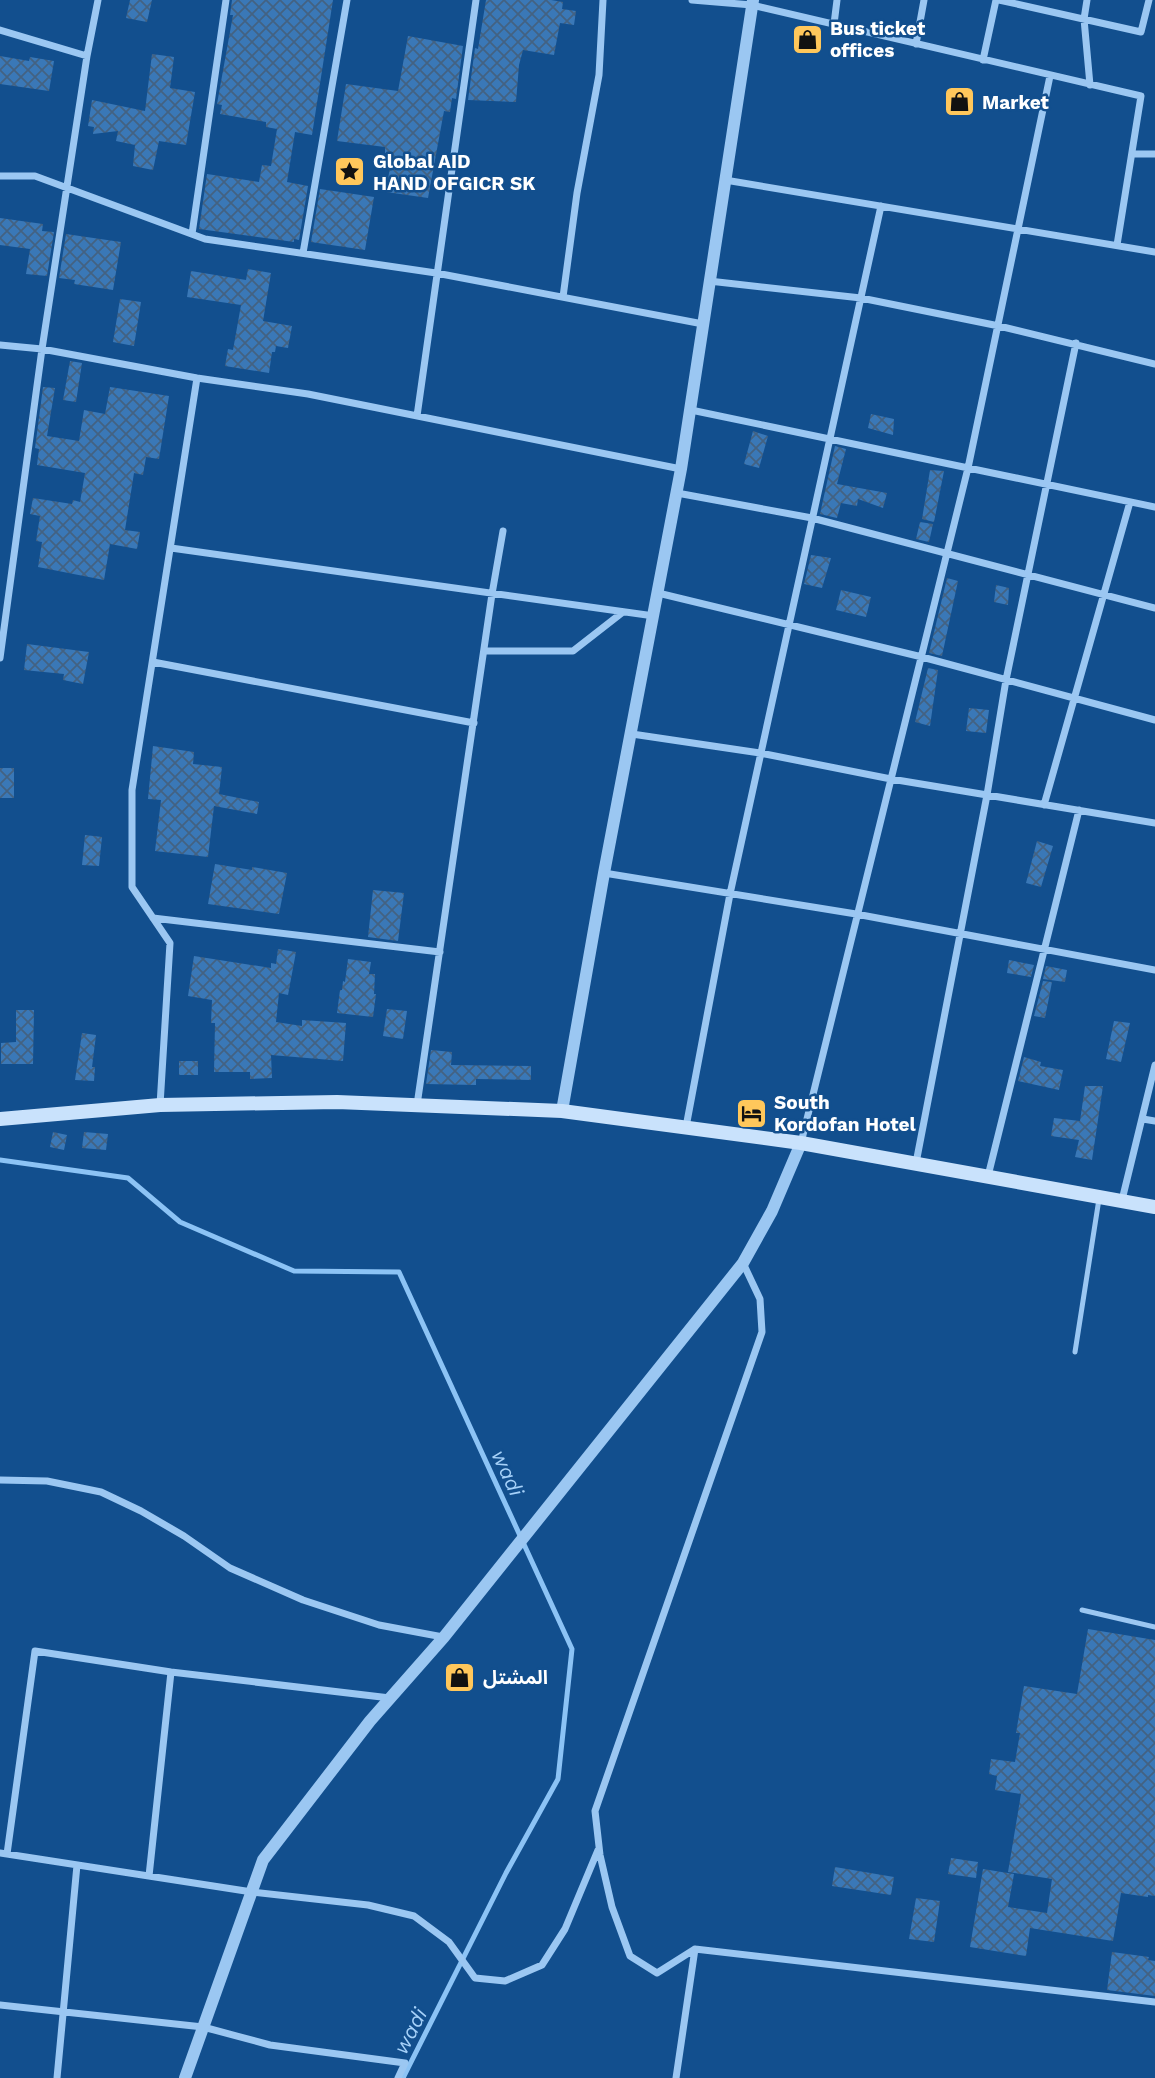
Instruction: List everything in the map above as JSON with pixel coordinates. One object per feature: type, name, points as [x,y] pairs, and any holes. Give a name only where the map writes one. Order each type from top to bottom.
[{"type":"main road","points":[[0,1119],[160,1105],[337,1102],[562,1111],[801,1143],[1155,1207]]},
{"type":"street","points":[[1,653],[41,349],[86,56],[98,0]]},
{"type":"street","points":[[192,234],[226,0]]},
{"type":"street","points":[[303,253],[347,0]]},
{"type":"street","points":[[417,416],[476,0]]},
{"type":"street","points":[[564,297],[577,193],[599,75],[603,0]]},
{"type":"street","points":[[692,0],[752,2],[916,44],[1141,96],[1117,245]]},
{"type":"street","points":[[834,24],[837,0]]},
{"type":"street","points":[[916,44],[924,0]]},
{"type":"street","points":[[983,60],[998,0],[1141,32],[1149,0]]},
{"type":"street","points":[[1087,0],[1084,19],[1090,85]]},
{"type":"street","points":[[562,1111],[604,873],[677,493],[752,2]]},
{"type":"street","points":[[0,30],[86,56]]},
{"type":"street","points":[[185,2078],[263,1860],[362,1731],[444,1637],[743,1263],[772,1210],[801,1143],[968,468],[1049,76]]},
{"type":"street","points":[[1132,154],[1155,154]]},
{"type":"street","points":[[0,176],[35,176],[205,239],[436,273],[703,324]]},
{"type":"street","points":[[725,180],[1155,252]]},
{"type":"street","points":[[686,1128],[730,894],[881,206]]},
{"type":"street","points":[[709,281],[861,298],[1076,343],[1155,364]]},
{"type":"street","points":[[916,1163],[987,795],[1006,680],[1030,575],[1076,343]]},
{"type":"street","points":[[0,345],[41,349],[197,378],[308,394],[681,469]]},
{"type":"street","points":[[160,1105],[170,943],[132,887],[132,790],[197,378]]},
{"type":"street","points":[[691,410],[1155,507]]},
{"type":"street","points":[[677,493],[812,518],[1155,608]]},
{"type":"street","points":[[1044,804],[1130,502]]},
{"type":"street","points":[[417,1105],[503,531]]},
{"type":"street","points":[[170,548],[654,616]]},
{"type":"street","points":[[658,593],[922,657],[1155,720]]},
{"type":"street","points":[[484,652],[573,651],[624,612]]},
{"type":"street","points":[[153,662],[474,723]]},
{"type":"street","points":[[632,734],[760,753],[891,779],[1155,823]]},
{"type":"street","points":[[988,1176],[1079,810]]},
{"type":"street","points":[[604,873],[856,914],[1155,970]]},
{"type":"street","points":[[153,918],[440,952]]},
{"type":"street","points":[[1122,1200],[1155,1065]]},
{"type":"street","points":[[1143,1119],[1155,1121]]},
{"type":"street","points":[[743,1263],[760,1299],[762,1332],[595,1811],[599,1847],[612,1907],[630,1956],[657,1973],[695,1949],[1155,2001]]},
{"type":"street","points":[[0,1480],[47,1481],[101,1492],[184,1536],[230,1568],[303,1600],[379,1625],[444,1637]]},
{"type":"street","points":[[390,1698],[171,1672],[35,1651],[4,1853],[252,1892],[368,1905],[414,1916],[449,1942],[475,1978],[505,1981],[542,1965],[565,1929],[599,1847]]},
{"type":"street","points":[[149,1876],[171,1672]]},
{"type":"street","points":[[57,2078],[77,1865]]},
{"type":"street","points":[[675,2077],[695,1949]]},
{"type":"street","points":[[0,2005],[203,2027],[271,2045],[405,2063],[398,2078]]},
{"type":"lane","points":[[1075,1352],[1100,1196]]},
{"type":"lane","points":[[1082,1610],[1155,1627]]},
{"type":"building","points":[[130,0],[152,0],[147,22],[126,18]]},
{"type":"building","points":[[232,0],[333,0],[312,135],[295,132],[287,182],[308,186],[299,240],[294,239],[294,242],[199,229],[207,174],[259,182],[262,165],[271,166],[277,129],[266,127],[266,122],[220,114],[222,105],[217,104],[233,15],[230,15]]},
{"type":"building","points":[[486,0],[551,0],[563,2],[562,9],[576,11],[574,25],[560,23],[554,55],[523,50],[516,102],[468,100],[475,48],[478,49]]},
{"type":"building","points":[[408,36],[463,46],[456,99],[452,98],[450,112],[444,111],[428,198],[386,192],[392,154],[385,153],[385,147],[337,141],[346,84],[398,91]]},
{"type":"building","points":[[152,54],[174,57],[170,88],[195,92],[186,145],[159,141],[153,170],[133,166],[135,145],[116,141],[118,131],[93,134],[94,127],[88,126],[92,100],[145,111]]},
{"type":"building","points":[[0,56],[29,61],[30,57],[54,61],[49,91],[0,84]]},
{"type":"building","points":[[320,189],[374,197],[365,250],[311,242]]},
{"type":"building","points":[[0,218],[43,224],[42,231],[54,232],[47,276],[26,274],[30,249],[0,245]]},
{"type":"building","points":[[66,234],[121,242],[113,290],[74,284],[75,280],[59,278]]},
{"type":"building","points":[[248,269],[271,273],[263,321],[292,326],[288,348],[276,346],[275,352],[272,352],[269,373],[225,366],[228,349],[233,350],[241,305],[187,297],[191,271],[246,280]]},
{"type":"building","points":[[120,299],[141,302],[134,346],[113,342]]},
{"type":"building","points":[[70,361],[82,363],[76,402],[63,400]]},
{"type":"building","points":[[43,387],[55,388],[47,436],[79,441],[84,410],[105,414],[110,387],[169,396],[159,459],[146,457],[143,475],[134,473],[125,530],[140,532],[137,549],[110,544],[104,580],[38,567],[42,542],[36,541],[40,516],[30,514],[33,498],[72,504],[73,500],[80,502],[85,473],[37,465],[39,449],[35,448]]},
{"type":"building","points":[[871,414],[894,419],[893,435],[868,428]]},
{"type":"building","points":[[753,431],[768,436],[759,468],[744,464]]},
{"type":"building","points":[[835,446],[846,449],[837,484],[887,493],[883,508],[858,499],[857,506],[841,503],[837,518],[820,514]]},
{"type":"building","points":[[930,470],[944,471],[934,522],[922,519]]},
{"type":"building","points":[[920,522],[933,524],[929,542],[916,539]]},
{"type":"building","points":[[811,555],[831,558],[822,588],[804,584]]},
{"type":"building","points":[[947,578],[958,581],[942,656],[929,653]]},
{"type":"building","points":[[996,585],[1009,588],[1008,605],[994,602]]},
{"type":"building","points":[[841,590],[871,597],[866,617],[836,610]]},
{"type":"building","points":[[27,644],[89,652],[83,684],[63,680],[64,674],[24,670]]},
{"type":"building","points":[[928,668],[938,670],[930,726],[915,722]]},
{"type":"building","points":[[969,708],[989,710],[986,733],[966,731]]},
{"type":"building","points":[[153,746],[194,752],[193,764],[222,767],[219,794],[259,802],[257,814],[214,806],[208,857],[155,851],[161,800],[148,799]]},
{"type":"building","points":[[0,768],[14,768],[14,798],[0,798]]},
{"type":"building","points":[[85,835],[102,837],[99,866],[82,865]]},
{"type":"building","points":[[1037,841],[1053,846],[1041,887],[1026,883]]},
{"type":"building","points":[[215,864],[287,873],[279,914],[208,904]]},
{"type":"building","points":[[373,890],[404,893],[398,941],[368,937]]},
{"type":"building","points":[[278,949],[296,952],[288,995],[279,993],[276,1022],[302,1026],[302,1020],[346,1023],[343,1061],[271,1055],[272,1078],[250,1079],[250,1072],[214,1072],[215,1023],[211,1023],[212,1000],[188,996],[194,956],[271,968],[271,963],[276,964]]},
{"type":"building","points":[[348,959],[371,962],[369,974],[375,974],[376,994],[373,1017],[337,1013]]},
{"type":"building","points":[[1009,960],[1034,965],[1031,977],[1007,973]]},
{"type":"building","points":[[1046,966],[1067,970],[1065,982],[1043,979]]},
{"type":"building","points":[[1043,981],[1052,982],[1045,1018],[1034,1016]]},
{"type":"building","points":[[387,1009],[407,1011],[403,1039],[383,1036]]},
{"type":"building","points":[[16,1010],[34,1010],[33,1064],[1,1064],[1,1043],[16,1042]]},
{"type":"building","points":[[1114,1021],[1130,1023],[1121,1062],[1106,1059]]},
{"type":"building","points":[[82,1033],[96,1035],[92,1067],[95,1067],[94,1081],[75,1080]]},
{"type":"building","points":[[431,1050],[452,1052],[451,1065],[531,1066],[531,1080],[476,1079],[476,1085],[426,1084]]},
{"type":"building","points":[[1024,1057],[1041,1062],[1040,1066],[1063,1070],[1059,1090],[1018,1081]]},
{"type":"building","points":[[179,1061],[198,1061],[198,1075],[179,1075]]},
{"type":"building","points":[[1085,1086],[1103,1086],[1092,1160],[1075,1157],[1079,1140],[1051,1136],[1054,1118],[1080,1121]]},
{"type":"building","points":[[53,1132],[67,1135],[64,1150],[50,1147]]},
{"type":"building","points":[[84,1132],[108,1134],[106,1150],[82,1148]]},
{"type":"building","points":[[1088,1629],[1155,1640],[1155,1896],[1121,1893],[1113,1941],[1030,1928],[1026,1956],[970,1947],[983,1869],[1014,1874],[1008,1907],[1047,1913],[1052,1879],[1008,1872],[1021,1794],[995,1790],[997,1776],[989,1774],[991,1759],[1015,1762],[1020,1733],[1016,1733],[1024,1686],[1077,1694]]},
{"type":"building","points":[[951,1858],[978,1862],[976,1878],[948,1874]]},
{"type":"building","points":[[835,1867],[894,1877],[891,1895],[832,1886]]},
{"type":"building","points":[[916,1898],[940,1901],[934,1942],[909,1939]]},
{"type":"building","points":[[1112,1952],[1149,1957],[1148,1960],[1155,1961],[1155,1996],[1107,1990]]},
{"type":"waterway","name":"wadi","points":[[0,1160],[128,1178],[180,1222],[294,1271],[399,1272],[572,1649],[558,1779],[506,1873],[403,2078]]},
{"type":"place","name":"Bus ticket offices","points":[[807,39]]},
{"type":"place","name":"Market","points":[[959,102]]},
{"type":"place","name":"Global AID HAND OFGICR SK","points":[[350,172]]},
{"type":"place","name":"South Kordofan Hotel","points":[[751,1113]]},
{"type":"place","name":"المشتل","points":[[460,1677]]}]
